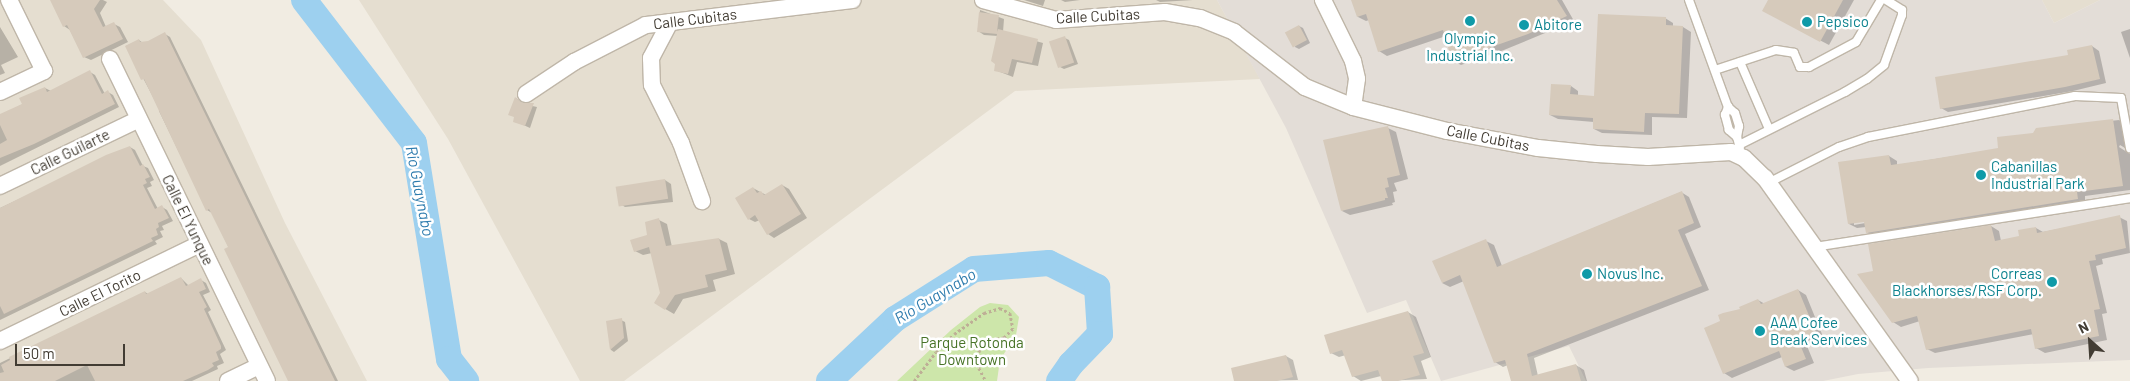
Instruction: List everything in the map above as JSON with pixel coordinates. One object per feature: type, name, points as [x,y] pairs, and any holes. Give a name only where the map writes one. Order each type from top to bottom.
[{"type":"street","points":[[0,92],[44,71],[9,0]]},
{"type":"street","name":"Calle Cubitas","points":[[526,94],[574,62],[620,36],[646,25],[852,0]]},
{"type":"street","name":"Calle Cubitas","points":[[984,0],[1056,20],[1166,12],[1200,18],[1234,32],[1305,87],[1353,107],[1447,131],[1538,148],[1648,157],[1731,152],[1739,146]]},
{"type":"street","points":[[1323,0],[1353,61],[1357,79],[1353,107]]},
{"type":"street","points":[[670,22],[650,58],[652,84],[682,143],[702,202]]},
{"type":"street","name":"Calle El Yunque","points":[[110,59],[266,381]]},
{"type":"street","name":"Calle Guilarte","points":[[0,186],[139,119]]},
{"type":"street","points":[[1739,146],[1768,183],[1812,247],[1910,381]]},
{"type":"street","name":"Calle El Torito","points":[[0,341],[200,244]]},
{"type":"street","points":[[228,381],[259,366]]},
{"type":"lane","points":[[1689,0],[1728,107],[1735,113],[1739,126],[1739,146],[1769,129],[1845,92],[1867,79],[1884,65],[1902,15],[1902,10],[1886,0]]},
{"type":"lane","points":[[1715,70],[1776,50],[1794,53],[1800,67],[1809,68],[1856,42],[1882,0]]},
{"type":"lane","points":[[1740,62],[1769,129]]},
{"type":"lane","points":[[1768,183],[1839,148],[1868,137],[2075,96],[2121,98],[2130,148]]},
{"type":"lane","points":[[1812,247],[2130,198]]},
{"type":"path","points":[[914,381],[936,352],[954,334],[984,313],[1000,308],[1010,313],[1013,329],[1004,338],[991,340],[980,350],[978,361],[986,381]]},
{"type":"shaded area","points":[[0,0],[163,0],[201,40],[285,223],[367,381],[0,381]]},
{"type":"shaded area","points":[[359,0],[1217,0],[1260,79],[1015,91],[624,381],[580,381],[448,139]]},
{"type":"shaded area","points":[[1217,0],[2042,0],[2054,23],[2100,0],[2130,0],[2130,360],[1928,368],[1858,374],[1823,381],[1586,381],[1569,346],[1441,381],[1406,300],[1367,313],[1286,128]]},
{"type":"shaded area","points":[[2042,0],[2100,0],[2054,23]]},
{"type":"green space","name":"Parque Rotonda Downtown","points":[[990,303],[1008,305],[1019,317],[1016,335],[1000,360],[997,381],[897,381],[951,330],[980,307]]},
{"type":"building","points":[[50,0],[100,0],[94,9],[103,27],[114,22],[123,39],[83,58],[67,25],[63,27]]},
{"type":"building","points":[[1351,0],[1557,0],[1567,16],[1528,34],[1452,61],[1443,30],[1378,52],[1366,14],[1357,17]]},
{"type":"building","name":"Pepsico","points":[[1768,0],[1843,0],[1820,42],[1762,11]]},
{"type":"building","points":[[979,12],[999,15],[997,32],[998,29],[1038,39],[1032,63],[1012,59],[1008,74],[994,71],[995,64],[991,61],[997,34],[977,32]]},
{"type":"building","points":[[1598,14],[1666,17],[1666,25],[1683,26],[1679,114],[1645,113],[1644,132],[1593,129],[1593,118],[1549,115],[1551,84],[1571,85],[1570,94],[1594,96]]},
{"type":"building","points":[[1299,25],[1307,40],[1293,48],[1285,33]]},
{"type":"building","points":[[165,32],[335,381],[288,381],[224,249],[228,247],[209,209],[206,211],[144,79],[141,80],[125,46],[139,39],[140,42],[148,41]]},
{"type":"building","points":[[1065,36],[1074,62],[1058,68],[1049,42]]},
{"type":"building","points":[[2092,45],[2100,79],[1940,109],[1935,77],[2068,55],[2067,50]]},
{"type":"building","points":[[90,70],[102,94],[108,90],[115,104],[34,144],[0,158],[0,144],[7,140],[0,125],[0,114],[22,104],[19,98],[45,87],[47,92]]},
{"type":"building","points":[[515,97],[522,103],[534,103],[525,126],[513,122],[514,117],[508,115]]},
{"type":"building","name":"Cabanillas Industrial Park","points":[[2113,119],[2123,186],[2077,192],[2078,199],[1866,233],[1864,222],[1848,224],[1838,162],[1889,155],[1891,165],[1933,159],[1998,148],[1997,137],[2033,133],[2036,128]]},
{"type":"building","points":[[1388,126],[1400,175],[1387,178],[1389,187],[1385,188],[1388,198],[1341,211],[1323,140]]},
{"type":"building","points":[[130,146],[140,166],[143,164],[150,177],[145,179],[147,183],[143,185],[155,209],[162,205],[169,218],[158,223],[159,227],[156,229],[158,235],[151,238],[153,241],[4,314],[0,306],[0,208],[106,155]]},
{"type":"building","points":[[665,179],[668,199],[619,207],[616,187]]},
{"type":"building","points":[[782,184],[801,214],[767,235],[755,215],[748,220],[735,198],[753,187],[757,193],[761,191],[764,195]]},
{"type":"building","name":"Novus Inc.","points":[[1682,191],[1694,223],[1678,230],[1702,286],[1527,354],[1532,376],[1576,364],[1581,381],[1511,381],[1505,360],[1494,363],[1460,275],[1442,283],[1432,261],[1486,239],[1497,267]]},
{"type":"building","points":[[2120,215],[2126,248],[2095,255],[2096,260],[2089,261],[2100,309],[2094,310],[2099,336],[2035,349],[2031,329],[1926,350],[1917,316],[1892,323],[1857,274],[1873,271],[1868,244],[1991,225],[1995,241],[2019,236],[2018,230],[2036,227],[2037,233]]},
{"type":"building","points":[[659,218],[666,246],[719,238],[727,270],[705,275],[708,287],[675,295],[665,310],[654,303],[660,293],[649,247],[634,252],[630,240],[647,235],[645,222]]},
{"type":"building","points":[[181,277],[186,286],[201,278],[206,289],[199,292],[207,307],[204,309],[221,346],[221,349],[216,352],[219,360],[212,363],[214,366],[208,370],[183,381],[95,381],[87,365],[55,381],[0,381],[0,373],[4,372],[1,365],[10,360],[9,357],[145,291],[146,294]]},
{"type":"building","name":"AAA Cofee Break Services","points":[[1798,289],[1817,335],[1799,342],[1806,359],[1785,367],[1779,351],[1723,374],[1704,328],[1720,321],[1718,315],[1740,309],[1739,307],[1758,299],[1761,304]]},
{"type":"building","points":[[1408,311],[1424,353],[1413,356],[1420,375],[1398,381],[1382,381],[1378,370],[1352,377],[1342,350],[1330,354],[1324,335]]},
{"type":"building","points":[[622,318],[624,338],[610,350],[606,321]]},
{"type":"building","points":[[1286,355],[1293,377],[1277,381],[1234,381],[1231,368]]},
{"type":"waterway","name":"Río Guaynabo","points":[[304,0],[414,143],[449,359],[466,381]]},
{"type":"waterway","name":"Río Guaynabo","points":[[829,381],[895,319],[974,269],[1049,263],[1097,287],[1100,334],[1071,364],[1059,381]]},
{"type":"place","name":"Olympic Industrial Inc.","points":[[1470,21]]},
{"type":"place","name":"Pepsico","points":[[1807,22]]},
{"type":"place","name":"Abitore","points":[[1524,25]]},
{"type":"place","name":"Cabanillas Industrial Park","points":[[1981,175]]},
{"type":"place","name":"Novus Inc.","points":[[1587,274]]},
{"type":"place","name":"Correas Blackhorses/RSF Corp.","points":[[2052,282]]},
{"type":"place","name":"AAA Cofee Break Services","points":[[1760,331]]}]
